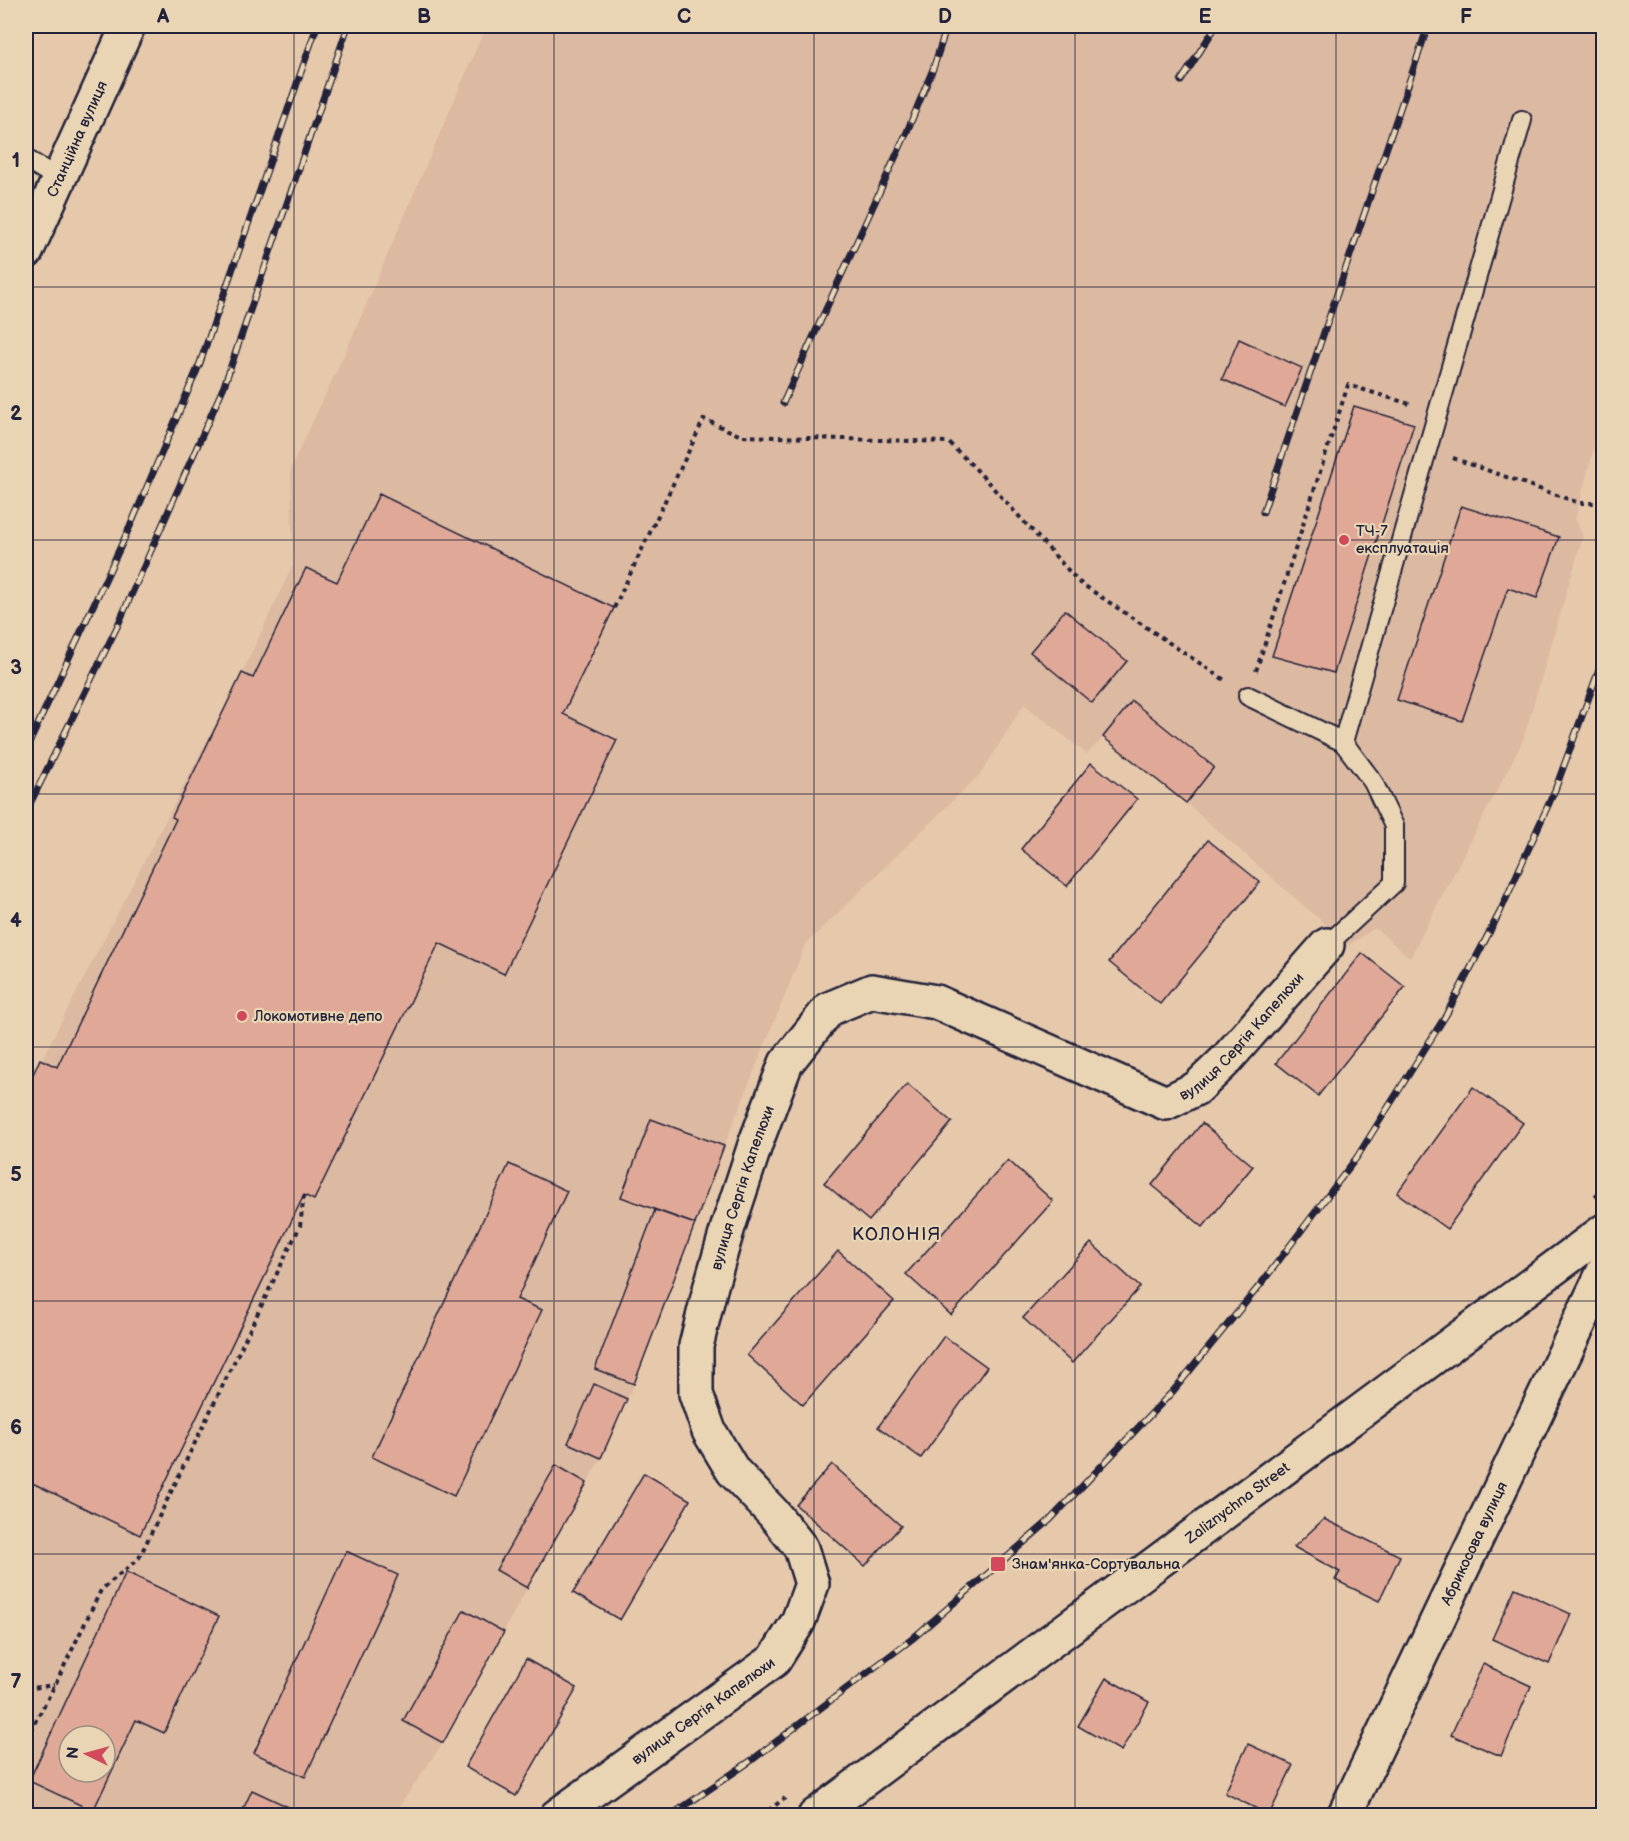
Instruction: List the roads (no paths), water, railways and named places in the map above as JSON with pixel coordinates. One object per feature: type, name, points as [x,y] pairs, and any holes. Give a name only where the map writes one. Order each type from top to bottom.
[{"type":"street","name":"Станційна вулиця","points":[[26,252],[128,26]]},
{"type":"street","name":"вулиця Сергія Капелюхи","points":[[557,1815],[774,1660],[798,1622],[812,1584],[801,1548],[773,1513],[733,1472],[709,1431],[696,1394],[696,1346],[728,1227],[756,1142],[786,1063],[829,1009],[872,991],[936,1002],[1166,1103],[1197,1088],[1225,1061],[1327,945]]},
{"type":"street","name":"Zaliznychna Street","points":[[815,1815],[1604,1231]]},
{"type":"street","name":"Абрикосова вулиця","points":[[1344,1815],[1604,1271]]},
{"type":"lane","points":[[1344,742],[1522,120]]},
{"type":"lane","points":[[26,159],[59,179]]},
{"type":"lane","points":[[1248,696],[1344,742],[1373,782],[1394,826],[1394,883],[1327,945]]},
{"type":"railway","points":[[26,750],[132,522],[200,363],[317,26]]},
{"type":"railway","points":[[26,812],[117,627],[224,386],[348,26]]},
{"type":"railway","points":[[783,403],[906,134],[933,69],[947,26]]},
{"type":"railway","points":[[1181,81],[1216,26]]},
{"type":"railway","points":[[1263,512],[1428,26]]},
{"type":"railway","points":[[670,1816],[752,1760],[912,1639],[1050,1520],[1174,1390],[1264,1280],[1357,1157],[1446,1015],[1500,912],[1555,790],[1604,656]]},
{"type":"place","name":"ТЧ-7 експлуатація","points":[[1344,540]]},
{"type":"place","name":"Локомотивне депо","points":[[242,1016]]},
{"type":"place","name":"Знам'янка-Сортувальна","points":[[998,1564]]},
{"type":"district","name":"КОЛОНІЯ","points":[[897,1234]]}]
